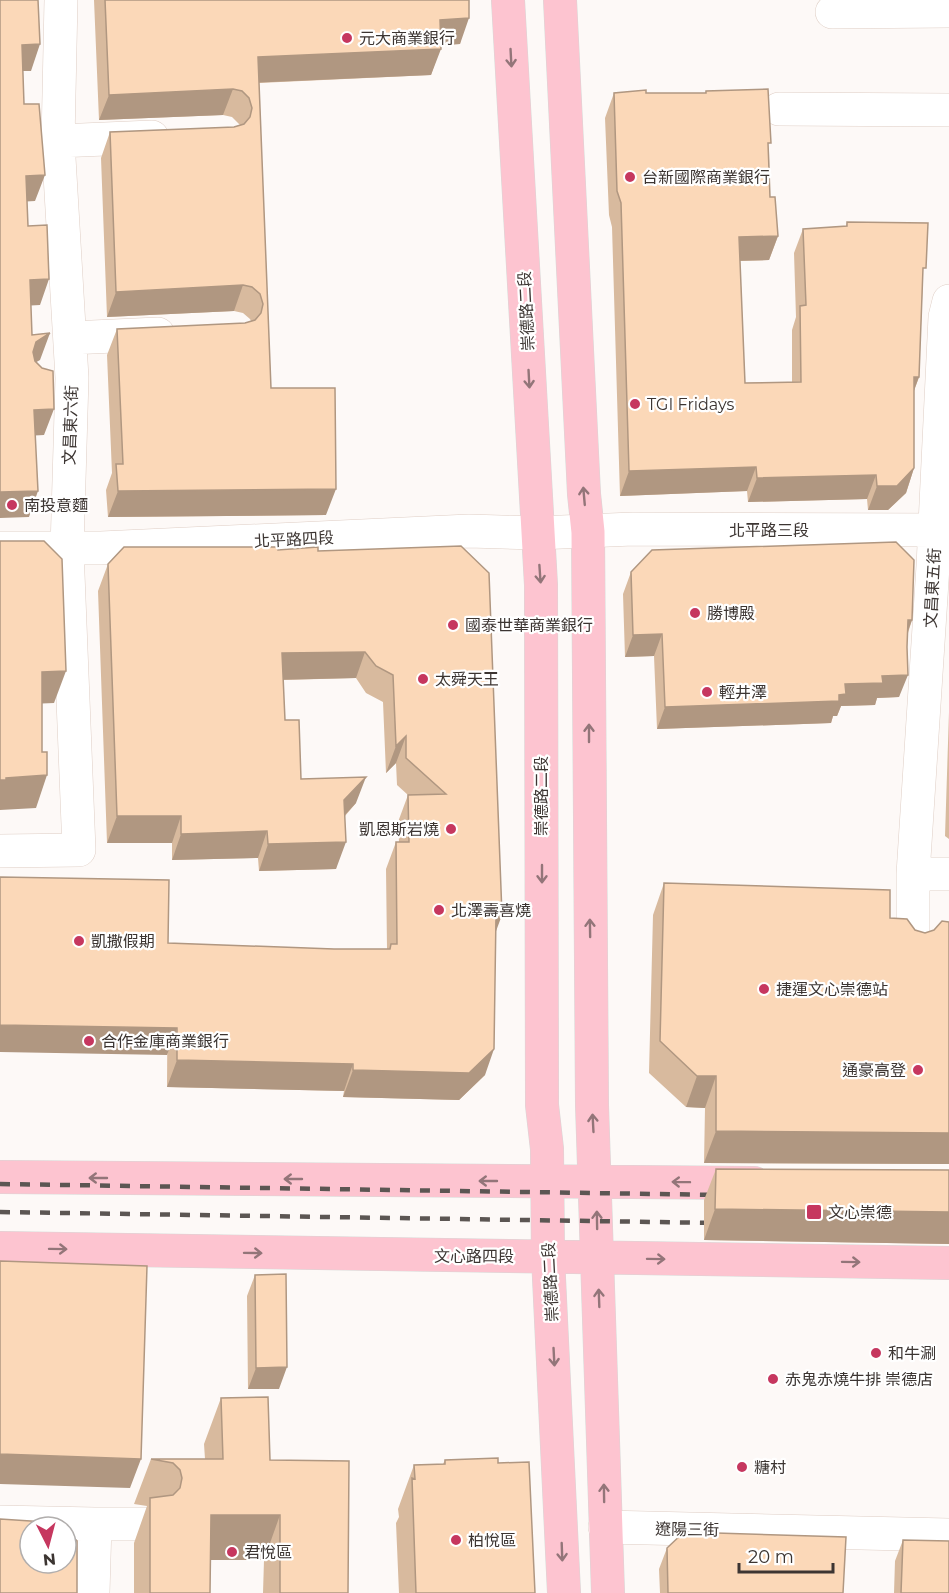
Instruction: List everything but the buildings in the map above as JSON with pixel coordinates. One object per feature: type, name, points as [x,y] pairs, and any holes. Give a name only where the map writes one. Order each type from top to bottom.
[{"type":"main road","name":"崇德路二段","points":[[508,0],[541,585],[542,1105],[547,1149],[548,1257],[564,1593]]},
{"type":"main road","points":[[560,0],[584,494],[588,532],[589,857],[608,1593]]},
{"type":"main road","points":[[0,1178],[788,1183]]},
{"type":"main road","name":"文心路四段","points":[[0,1248],[949,1263]]},
{"type":"street","name":"文昌東六街","points":[[0,851],[79,850],[67,549],[57,378],[70,338],[58,141],[61,0]]},
{"type":"street","points":[[832,12],[949,11]]},
{"type":"street","points":[[780,109],[949,110]]},
{"type":"street","points":[[58,141],[176,136]]},
{"type":"street","name":"文昌東五街","points":[[913,946],[913,874],[942,530],[948,312]]},
{"type":"street","points":[[70,338],[188,333]]},
{"type":"street","name":"北平路三段","points":[[588,532],[633,529],[942,530]]},
{"type":"street","name":"北平路四段","points":[[0,548],[67,549],[468,531],[588,532]]},
{"type":"street","points":[[913,874],[949,874]]},
{"type":"street","points":[[0,1522],[147,1524]]},
{"type":"street","points":[[93,1593],[95,1524]]},
{"type":"street","name":"遼陽三街","points":[[605,1527],[949,1535]]},
{"type":"railway","points":[[0,1184],[723,1195]]},
{"type":"railway","points":[[0,1212],[720,1223]]},
{"type":"place","name":"元大商業銀行","points":[[347,38]]},
{"type":"place","name":"台新國際商業銀行","points":[[630,177]]},
{"type":"place","name":"TGI Fridays","points":[[635,404]]},
{"type":"place","name":"南投意麵","points":[[12,505]]},
{"type":"place","name":"勝博殿","points":[[695,613]]},
{"type":"place","name":"國泰世華商業銀行","points":[[453,625]]},
{"type":"place","name":"太舜天王","points":[[423,679]]},
{"type":"place","name":"輕井澤","points":[[707,692]]},
{"type":"place","name":"凱恩斯岩燒","points":[[451,829]]},
{"type":"place","name":"北澤壽喜燒","points":[[439,910]]},
{"type":"place","name":"凱撒假期","points":[[79,941]]},
{"type":"place","name":"捷運文心崇德站","points":[[764,989]]},
{"type":"place","name":"合作金庫商業銀行","points":[[89,1041]]},
{"type":"place","name":"通豪高登","points":[[918,1070]]},
{"type":"place","name":"文心崇德","points":[[814,1212]]},
{"type":"place","name":"和牛涮","points":[[876,1353]]},
{"type":"place","name":"赤鬼赤燒牛排 崇德店","points":[[773,1379]]},
{"type":"place","name":"糖村","points":[[742,1467]]},
{"type":"place","name":"柏悅區","points":[[456,1540]]},
{"type":"place","name":"君悅區","points":[[232,1552]]}]
